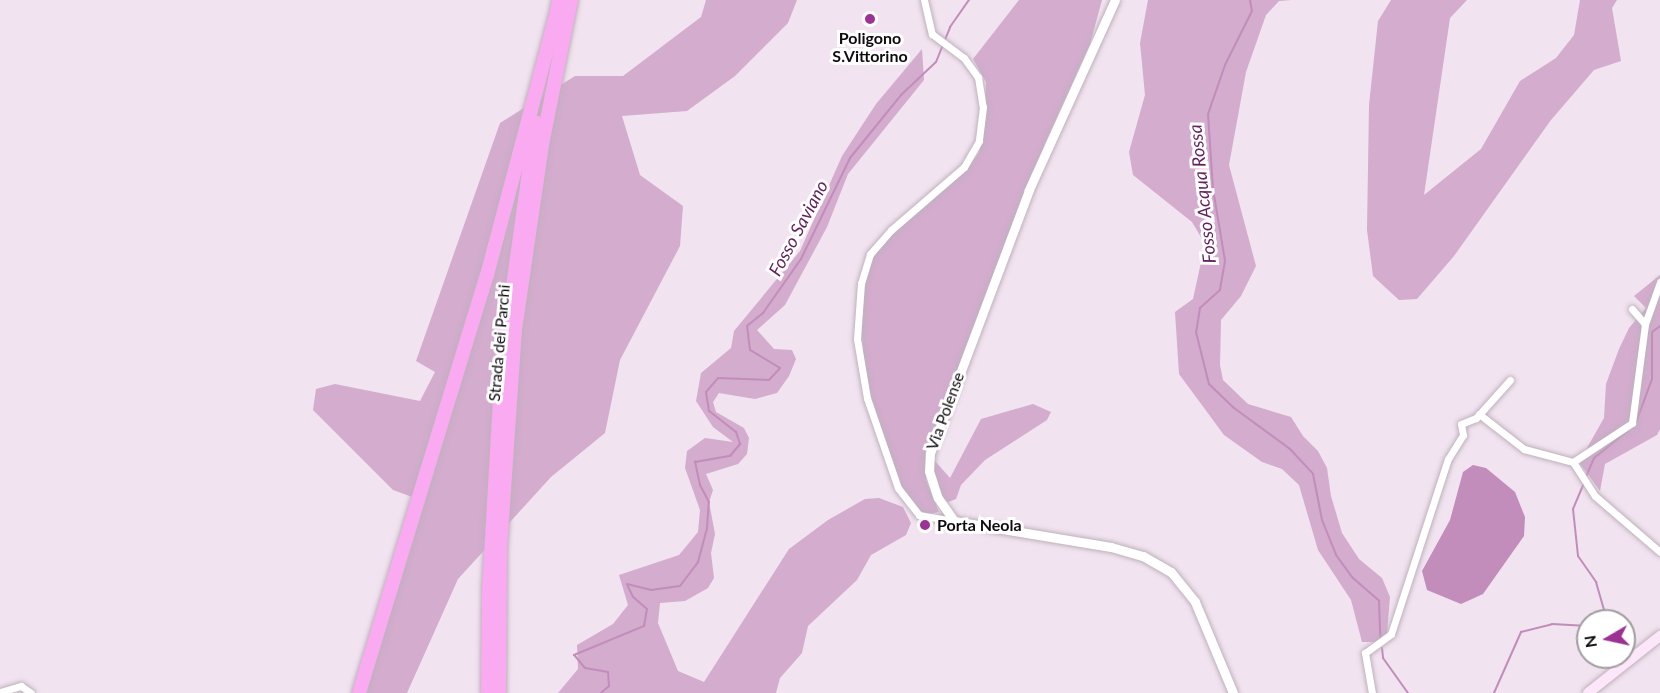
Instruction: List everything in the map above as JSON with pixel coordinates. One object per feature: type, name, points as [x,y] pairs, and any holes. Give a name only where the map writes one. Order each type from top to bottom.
[{"type":"highway","name":"Strada dei Parchi","points":[[488,693],[489,590],[514,262],[559,0]]},
{"type":"highway","name":"Strada dei Parchi","points":[[499,693],[499,569],[503,419],[526,246],[571,0]]},
{"type":"highway","points":[[359,693],[484,284],[555,19]]},
{"type":"main road","points":[[1588,693],[1660,636]]},
{"type":"street","points":[[924,0],[933,36],[971,65],[980,86],[983,112],[978,147],[964,167],[873,249],[864,271],[857,329],[867,398],[898,488],[919,515],[1095,543],[1136,553],[1165,568],[1180,579],[1195,602],[1233,693]]},
{"type":"street","name":"Via Polense","points":[[954,521],[932,484],[930,453],[1049,142],[1115,0]]},
{"type":"street","points":[[1573,462],[1632,423],[1645,324],[1660,282]]},
{"type":"street","points":[[1632,309],[1645,324]]},
{"type":"street","points":[[1372,693],[1365,653],[1391,634],[1448,459],[1463,435],[1461,424],[1479,414],[1510,380]]},
{"type":"street","points":[[1479,414],[1524,449],[1573,462],[1595,496],[1660,552]]},
{"type":"street","points":[[0,692],[21,686],[32,693]]},
{"type":"shaded area","points":[[706,0],[797,0],[788,23],[735,76],[687,111],[622,116],[640,175],[683,206],[680,246],[620,360],[605,433],[551,477],[458,579],[407,693],[366,693],[390,610],[415,498],[393,490],[313,410],[316,389],[335,384],[420,401],[435,372],[416,361],[500,123],[575,76],[623,76],[701,17]]},
{"type":"shaded area","points":[[1019,0],[1102,0],[1090,44],[1046,141],[925,454],[926,480],[939,512],[927,514],[919,511],[900,487],[866,383],[860,313],[867,272],[873,255],[893,232],[966,170],[979,153],[985,126],[986,82],[973,59]]},
{"type":"shaded area","points":[[1148,0],[1292,0],[1279,1],[1266,15],[1246,72],[1229,165],[1256,266],[1241,296],[1221,320],[1220,365],[1223,380],[1248,404],[1291,417],[1303,436],[1318,451],[1327,468],[1331,496],[1342,533],[1359,559],[1382,578],[1390,597],[1387,634],[1375,642],[1362,642],[1351,600],[1318,550],[1299,485],[1282,469],[1262,462],[1224,435],[1179,374],[1175,312],[1193,299],[1205,244],[1192,222],[1133,175],[1129,152],[1145,95],[1140,43]]},
{"type":"shaded area","points":[[1391,0],[1467,0],[1450,18],[1424,195],[1481,149],[1520,81],[1556,58],[1574,35],[1580,0],[1617,0],[1612,8],[1621,61],[1594,70],[1551,120],[1454,256],[1417,299],[1399,300],[1373,276],[1367,230],[1369,105],[1378,21]]},
{"type":"shaded area","points":[[922,49],[924,80],[848,174],[827,227],[785,305],[757,330],[774,349],[792,350],[796,359],[789,376],[777,393],[755,399],[719,393],[713,402],[716,412],[744,428],[749,438],[747,454],[738,464],[706,474],[713,490],[709,502],[715,534],[711,553],[714,578],[708,588],[685,601],[660,603],[658,623],[678,671],[704,682],[789,549],[828,520],[865,499],[879,498],[903,507],[911,523],[906,535],[871,555],[857,580],[808,626],[802,653],[780,678],[776,693],[558,693],[578,669],[577,645],[613,624],[628,605],[619,575],[679,555],[698,532],[700,510],[685,468],[687,451],[705,438],[733,442],[713,427],[696,401],[701,373],[731,348],[734,331],[800,251],[842,156],[876,104]]},
{"type":"shaded area","points":[[1660,275],[1660,429],[1657,435],[1605,464],[1600,491],[1579,462],[1604,418],[1606,384],[1619,349],[1629,328],[1646,308],[1634,296]]},
{"type":"shaded area","points":[[1033,404],[1051,412],[1047,420],[985,460],[961,485],[956,499],[948,502],[941,499],[930,462],[935,461],[950,478],[981,419]]},
{"type":"shaded area","points":[[1473,465],[1486,468],[1515,492],[1525,517],[1524,536],[1483,594],[1461,604],[1427,590],[1422,571],[1450,520],[1463,472]]},
{"type":"waterway","name":"Fosso Saviano","points":[[601,693],[609,686],[608,672],[585,668],[574,655],[644,626],[647,609],[633,597],[627,584],[651,590],[680,586],[698,562],[707,528],[709,502],[700,485],[695,462],[730,456],[740,444],[736,432],[709,411],[706,392],[718,378],[769,380],[780,368],[750,350],[747,326],[763,313],[801,259],[850,158],[901,95],[936,62],[950,27],[969,0]]},
{"type":"waterway","name":"Fosso Acqua Rossa","points":[[1250,0],[1252,11],[1225,65],[1208,114],[1213,189],[1225,261],[1220,290],[1200,308],[1196,332],[1209,384],[1234,408],[1290,449],[1313,474],[1322,520],[1336,555],[1353,578],[1379,601],[1380,638]]},
{"type":"waterway","points":[[1586,477],[1594,458],[1635,425],[1652,379],[1652,332],[1660,326]]},
{"type":"waterway","points":[[1584,483],[1573,509],[1578,556],[1596,582],[1604,609]]},
{"type":"waterway","points":[[1494,693],[1521,632],[1552,624],[1576,625]]},
{"type":"waterway","name":"Fosso Acqua Rossa","points":[[1382,648],[1383,658],[1408,693]]},
{"type":"place","name":"Poligono S.Vittorino","points":[[870,19]]},
{"type":"place","name":"Porta Neola","points":[[925,525]]}]
